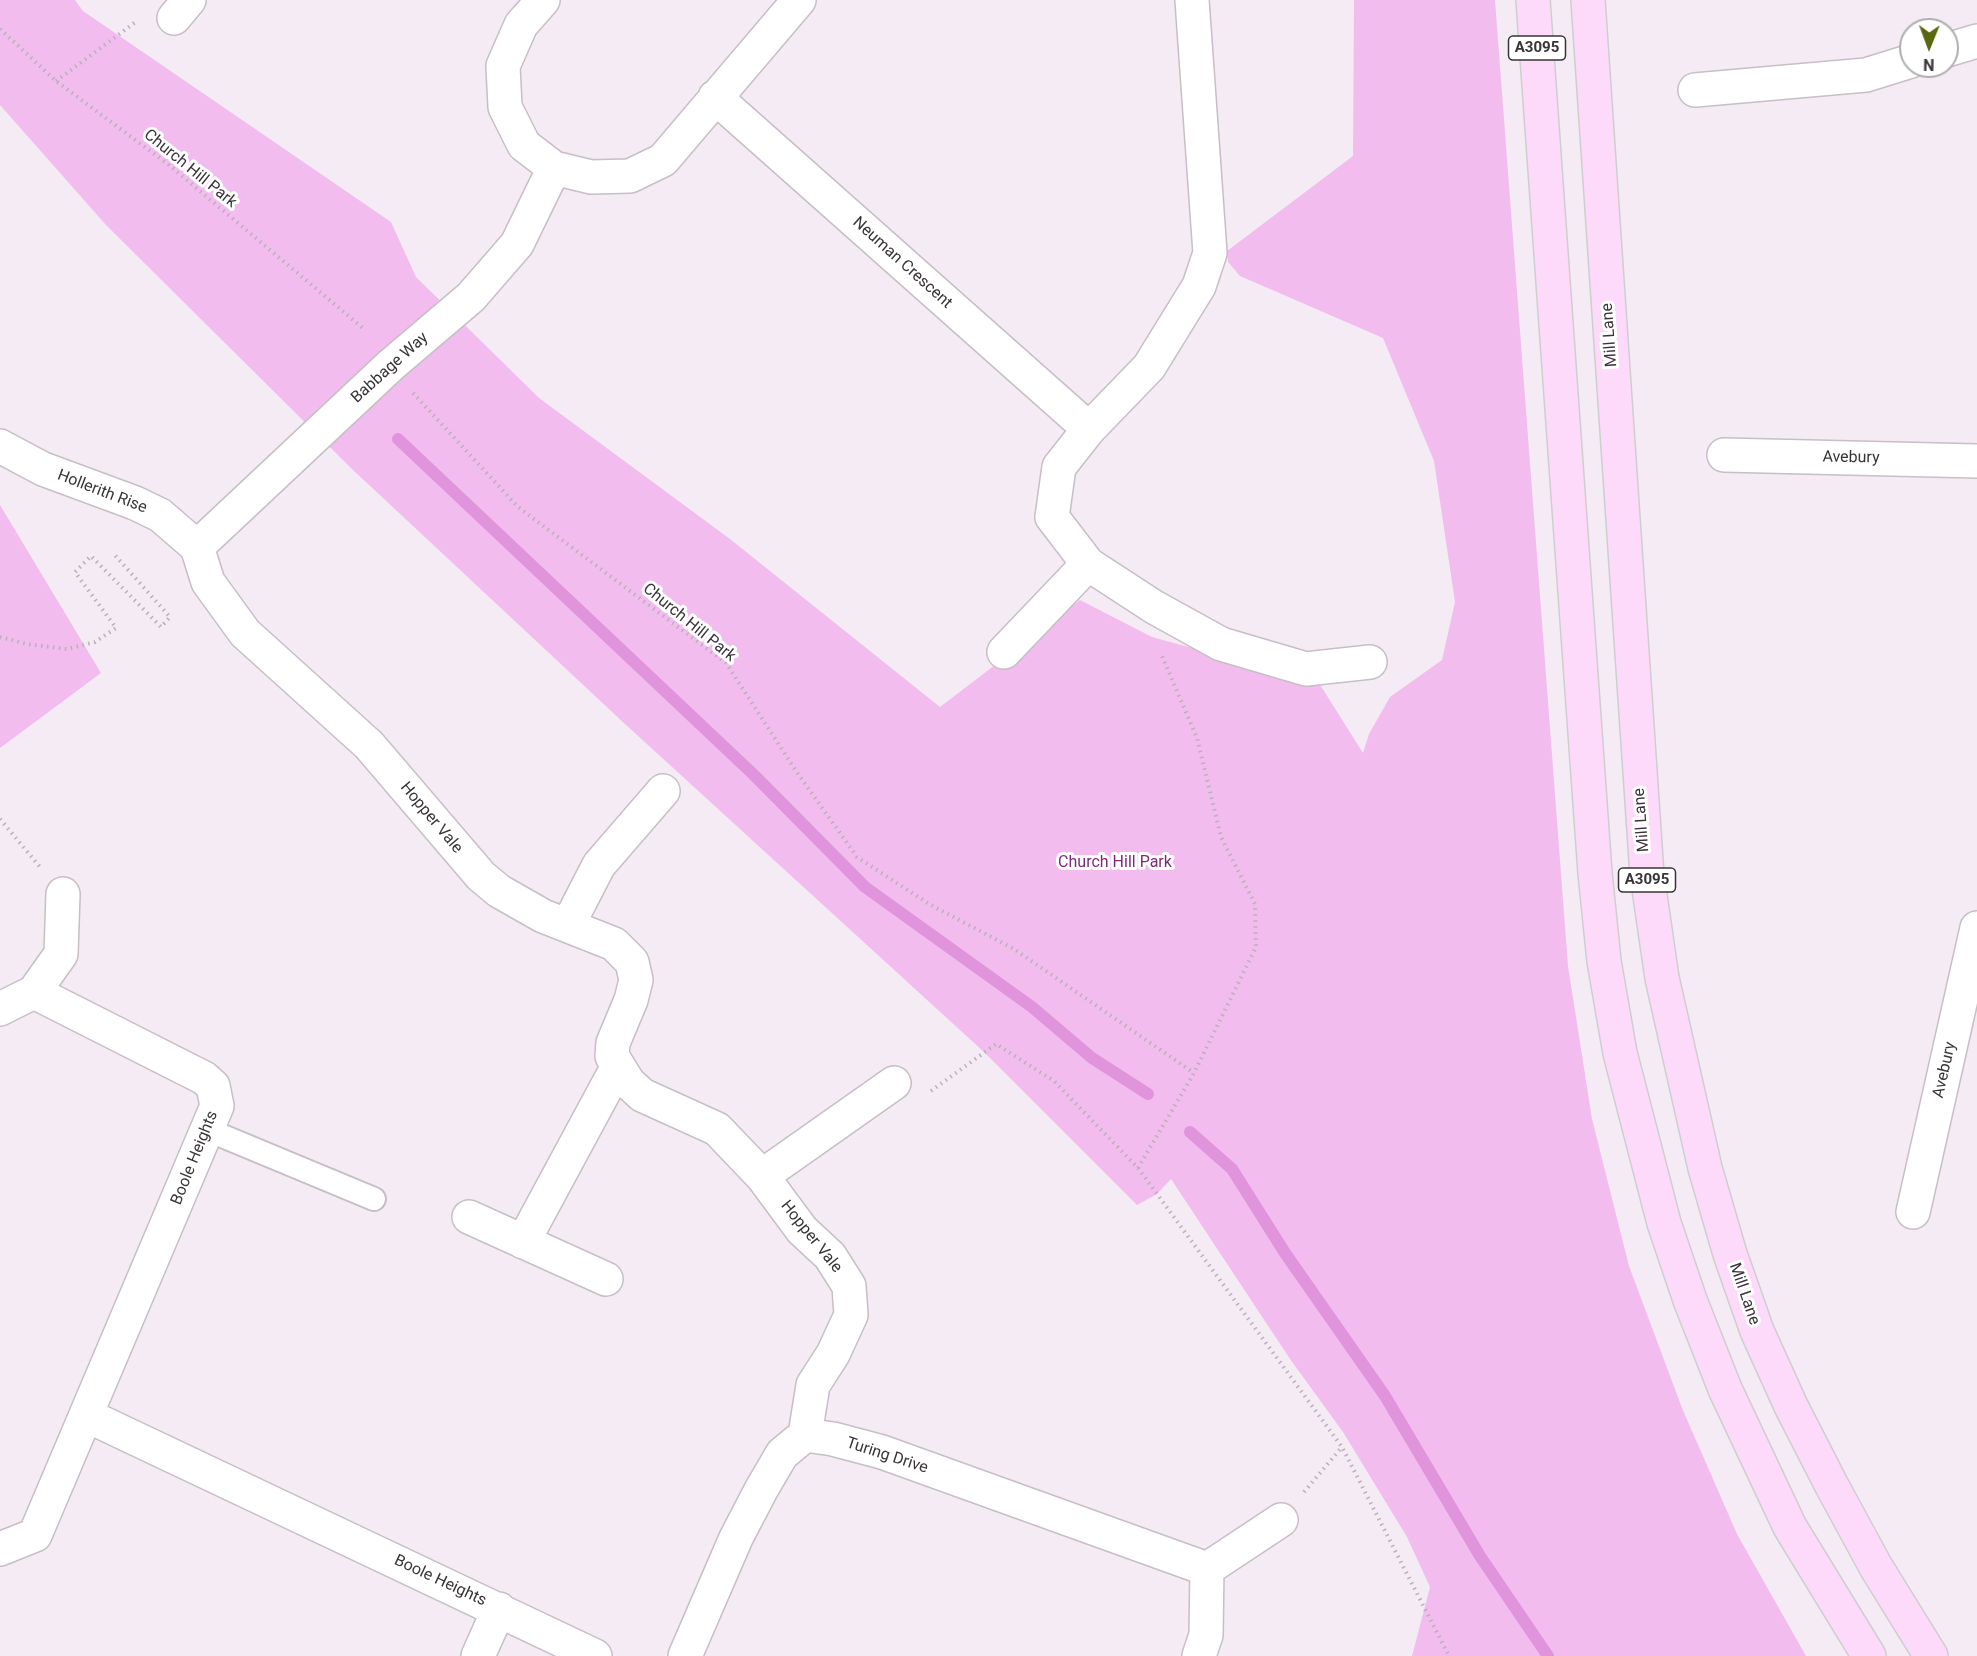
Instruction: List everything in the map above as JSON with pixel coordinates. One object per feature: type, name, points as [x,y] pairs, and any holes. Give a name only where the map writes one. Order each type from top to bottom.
[{"type":"main road","name":"A3095","points":[[1533,0],[1595,873],[1604,961],[1620,1053],[1664,1223],[1690,1300],[1725,1389],[1790,1527],[1869,1656]]},
{"type":"main road","name":"Mill Lane","points":[[1588,0],[1645,853],[1662,978],[1705,1168],[1730,1254],[1757,1331],[1791,1406],[1832,1486],[1876,1567],[1931,1656]]},
{"type":"street","points":[[543,0],[521,25],[503,66],[506,107],[524,145],[554,168],[591,177],[630,176],[663,160],[799,0]]},
{"type":"street","points":[[1192,0],[1210,253],[1199,286],[1149,367],[1089,429],[1059,467],[1052,517],[1088,564],[1154,607],[1221,644],[1306,669],[1370,662]]},
{"type":"street","points":[[1959,46],[1977,41]]},
{"type":"street","points":[[1695,90],[1866,75],[1899,65]]},
{"type":"street","name":"Neuman Crescent","points":[[715,97],[1089,429]]},
{"type":"street","name":"Babbage Way","points":[[197,547],[391,365],[471,297],[517,244],[554,168]]},
{"type":"street","name":"Hollerith Rise","points":[[0,447],[43,470],[160,514],[197,547]]},
{"type":"street","name":"Avebury","points":[[1724,455],[1977,460]]},
{"type":"street","name":"Hopper Vale","points":[[197,547],[208,582],[244,633],[369,745],[481,876],[499,891],[543,916],[614,944],[625,953],[635,970],[636,980],[631,1000],[613,1043],[612,1056],[628,1082],[642,1095],[717,1129],[762,1176],[802,1230],[830,1257],[849,1286],[851,1315],[833,1354],[813,1385],[807,1412],[806,1436]]},
{"type":"street","points":[[1004,651],[1088,564]]},
{"type":"street","points":[[568,925],[599,866],[663,791]]},
{"type":"street","points":[[0,1009],[34,992],[61,954],[63,894]]},
{"type":"street","name":"Avebury","points":[[1913,1212],[1977,928]]},
{"type":"street","name":"Boole Heights","points":[[0,1549],[36,1535],[217,1106],[213,1086],[204,1078],[34,992]]},
{"type":"street","points":[[524,1242],[618,1066]]},
{"type":"street","points":[[762,1176],[894,1083]]},
{"type":"street","points":[[469,1217],[606,1280]]},
{"type":"street","name":"Boole Heights","points":[[88,1416],[499,1609]]},
{"type":"street","points":[[685,1656],[726,1559],[761,1490],[782,1454],[806,1436]]},
{"type":"street","name":"Turing Drive","points":[[806,1436],[833,1439],[882,1452],[1207,1569]]},
{"type":"street","points":[[1199,1656],[1206,1635],[1207,1569],[1281,1520]]},
{"type":"street","points":[[478,1656],[499,1609],[595,1656]]},
{"type":"lane","points":[[208,1130],[374,1200]]},
{"type":"path","points":[[56,81],[169,11]]},
{"type":"path","name":"Church Hill Park","points":[[0,29],[56,81],[169,165],[364,329]]},
{"type":"path","name":"Church Hill Park","points":[[411,391],[518,507],[726,663],[796,771],[857,856],[929,904],[1014,949],[1194,1073]]},
{"type":"path","points":[[0,637],[27,644],[67,649],[95,642],[116,628],[75,572],[91,556],[161,627],[170,617],[113,553]]},
{"type":"path","points":[[1138,1168],[1194,1073],[1256,948],[1255,904],[1221,837],[1197,738],[1165,661],[1152,637],[1154,607]]},
{"type":"path","points":[[0,819],[63,894]]},
{"type":"path","points":[[996,1044],[1054,1081],[1138,1168],[1342,1448],[1449,1656]]},
{"type":"path","points":[[1281,1520],[1342,1448]]},
{"type":"green space","points":[[0,0],[75,0],[83,11],[391,222],[416,277],[539,398],[730,539],[940,707],[1080,600],[1152,637],[1319,683],[1363,753],[1369,734],[1390,697],[1442,660],[1455,602],[1434,461],[1383,338],[1240,276],[1228,262],[1227,251],[1353,156],[1354,0],[1495,0],[1568,966],[1592,1119],[1629,1266],[1682,1408],[1737,1534],[1806,1656],[1412,1656],[1430,1587],[1407,1537],[1343,1432],[1290,1359],[1171,1179],[1157,1194],[1137,1205],[984,1052],[625,724],[353,470],[106,225],[0,105]]},
{"type":"green space","points":[[0,505],[101,673],[0,748]]},
{"type":"waterway","points":[[398,439],[754,775],[865,887],[1032,1007],[1092,1058],[1148,1094]]},
{"type":"waterway","points":[[1190,1132],[1232,1169],[1285,1253],[1385,1396],[1480,1556],[1548,1656]]}]
